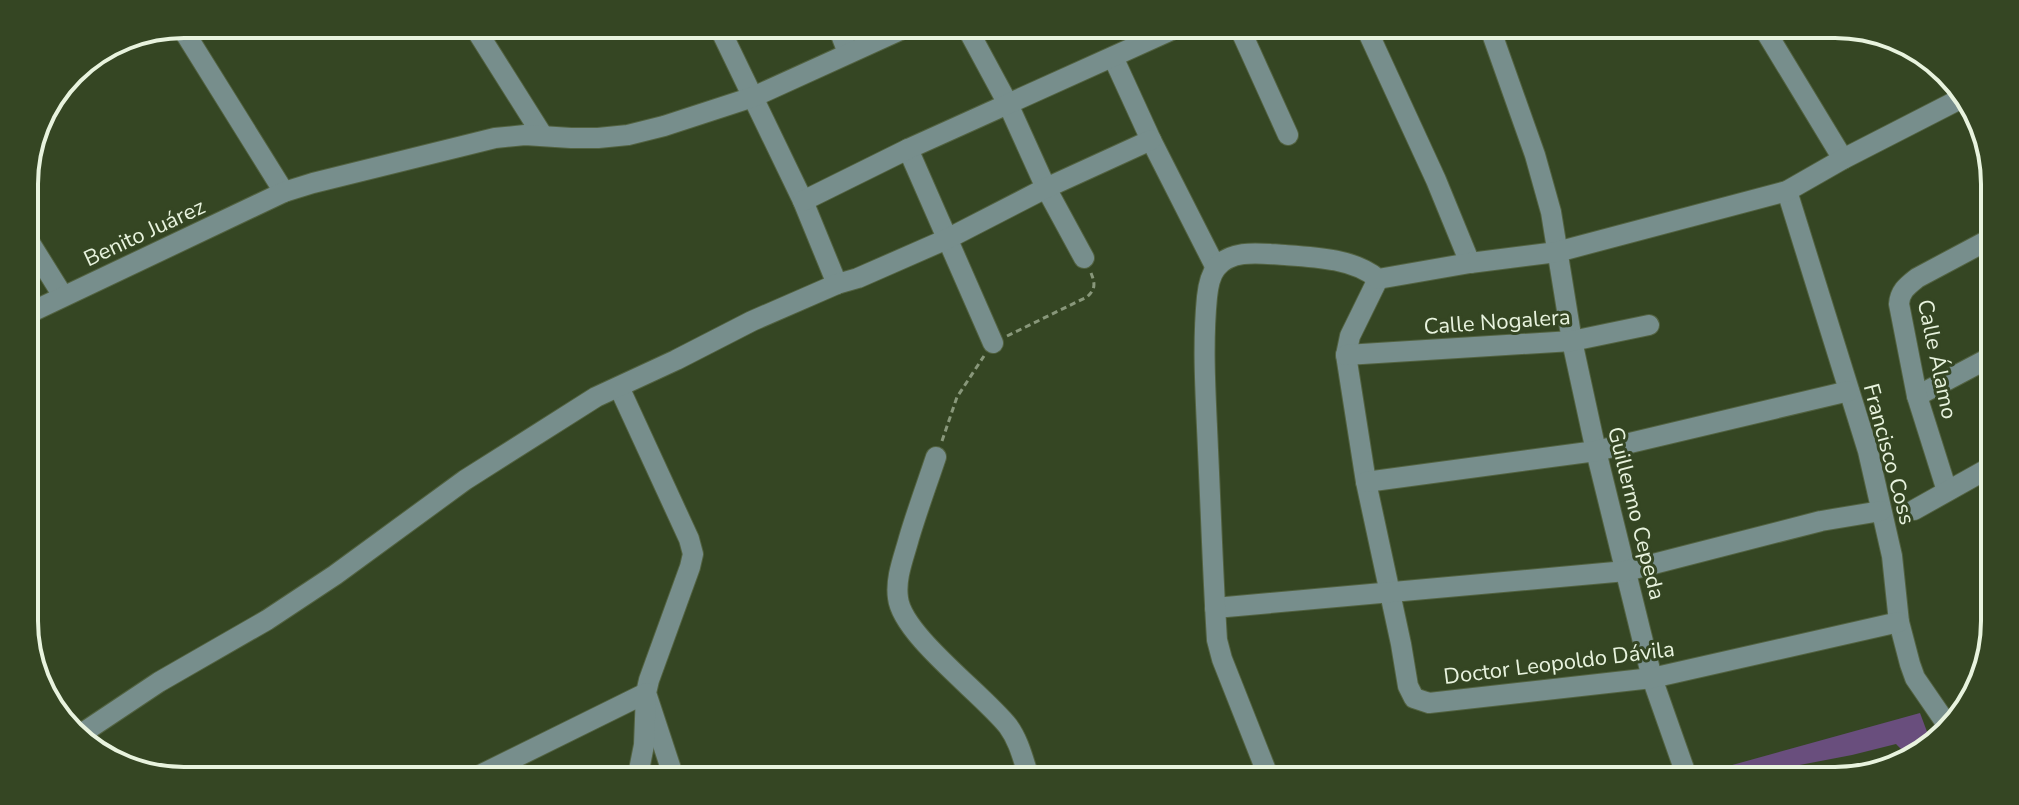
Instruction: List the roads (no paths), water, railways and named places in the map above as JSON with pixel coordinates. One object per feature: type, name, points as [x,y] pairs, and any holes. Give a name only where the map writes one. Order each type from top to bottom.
[{"type":"street","points":[[188,38],[284,192]]},
{"type":"street","points":[[481,38],[543,136]]},
{"type":"street","points":[[724,38],[803,201],[837,284]]},
{"type":"street","points":[[842,38],[848,53]]},
{"type":"street","name":"Benito Juárez","points":[[38,308],[284,192],[495,138],[628,135],[664,126],[753,97],[882,38]]},
{"type":"street","points":[[972,38],[1084,258]]},
{"type":"street","points":[[803,201],[908,149],[1154,38]]},
{"type":"street","points":[[1244,38],[1288,135]]},
{"type":"street","points":[[1371,38],[1436,180],[1470,263]]},
{"type":"street","name":"Guillermo Cepeda","points":[[1493,38],[1535,155],[1551,212],[1572,341],[1596,451],[1652,678],[1683,767]]},
{"type":"street","points":[[1770,38],[1843,159]]},
{"type":"street","points":[[1113,57],[1216,268]]},
{"type":"street","points":[[1265,767],[1217,640],[1205,372],[1207,295],[1216,268],[1229,257],[1259,253],[1357,266],[1378,279],[1557,252],[1787,191],[1955,102]]},
{"type":"street","points":[[87,730],[159,682],[267,620],[335,575],[465,480],[596,397],[752,321],[947,239],[1046,188],[1151,140]]},
{"type":"street","points":[[908,149],[993,343]]},
{"type":"street","name":"Francisco Coss","points":[[1787,191],[1868,451],[1892,556],[1899,622],[1915,678],[1943,719]]},
{"type":"street","name":"Calle Álamo","points":[[1947,491],[1917,396],[1899,304],[1901,292],[1917,278],[1981,244]]},
{"type":"street","points":[[38,256],[63,296]]},
{"type":"street","name":"Doctor Leopoldo Dávila","points":[[1378,279],[1350,336],[1346,355],[1366,482],[1408,686],[1411,695],[1418,700],[1429,703],[1652,678],[1899,622]]},
{"type":"street","name":"Calle Nogalera","points":[[1346,355],[1572,341],[1649,325]]},
{"type":"street","points":[[1917,396],[1981,362]]},
{"type":"street","points":[[619,387],[689,539],[693,554],[649,680],[640,767]]},
{"type":"street","points":[[1366,482],[1596,451],[1849,391]]},
{"type":"street","points":[[936,457],[901,566],[898,600],[919,636],[1011,730],[1026,767]]},
{"type":"street","points":[[1914,510],[1981,472]]},
{"type":"street","points":[[1215,608],[1626,571],[1821,521],[1881,511]]},
{"type":"street","points":[[496,767],[646,693]]},
{"type":"street","points":[[646,693],[670,767]]}]
